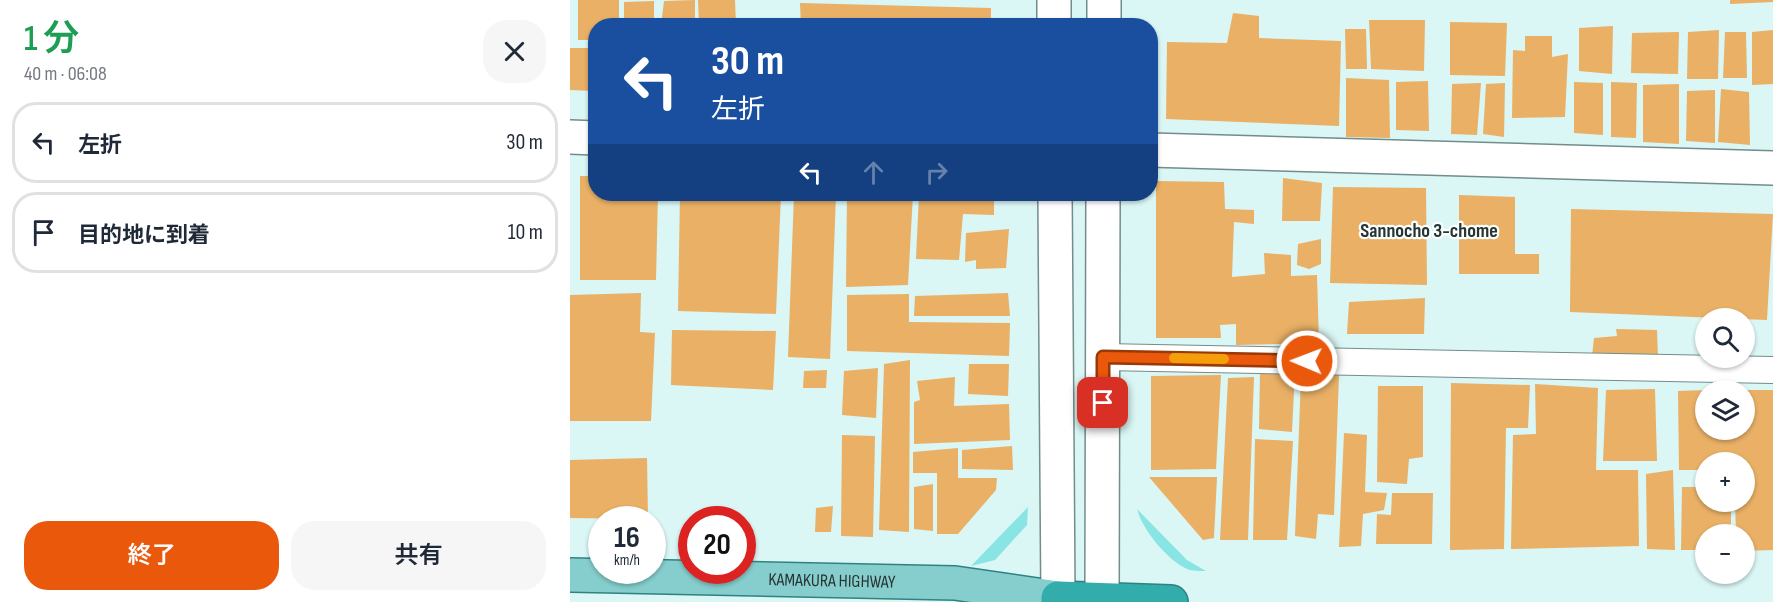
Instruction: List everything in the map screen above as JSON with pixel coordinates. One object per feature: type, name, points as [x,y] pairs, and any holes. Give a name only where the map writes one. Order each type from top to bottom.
[{"type":"highway","points":[[1058,600],[1171,602]]},
{"type":"main road","name":"KAMAKURA HIGHWAY","points":[[570,575],[955,583],[1058,600]]},
{"type":"street","points":[[1054,0],[1054,18]]},
{"type":"street","points":[[1104,0],[1104,18]]},
{"type":"street","points":[[570,137],[588,138]]},
{"type":"street","points":[[1158,150],[1773,168]]},
{"type":"street","points":[[1055,201],[1058,600]]},
{"type":"street","points":[[1102,601],[1103,201]]},
{"type":"lane","points":[[1103,357],[1773,370]]},
{"type":"shaded area","points":[[1028,507],[1027,525],[995,560],[971,566]]},
{"type":"shaded area","points":[[1137,509],[1187,560],[1206,571],[1187,569],[1171,559],[1144,526]]},
{"type":"building","points":[[578,0],[619,0],[619,18],[588,18],[588,40],[578,40]]},
{"type":"building","points":[[695,0],[695,18],[662,18],[664,1]]},
{"type":"building","points":[[698,0],[735,0],[736,18],[699,18]]},
{"type":"building","points":[[1730,0],[1773,0],[1773,2],[1730,4]]},
{"type":"building","points":[[654,1],[654,18],[624,18],[624,2]]},
{"type":"building","points":[[800,3],[991,8],[991,18],[801,18]]},
{"type":"building","points":[[1233,13],[1259,16],[1259,38],[1341,41],[1339,126],[1166,119],[1167,42],[1227,43]]},
{"type":"building","points":[[1369,20],[1425,20],[1424,71],[1371,69]]},
{"type":"building","points":[[1450,22],[1507,23],[1505,76],[1450,75]]},
{"type":"building","points":[[1613,26],[1612,74],[1579,71],[1579,28]]},
{"type":"building","points":[[1345,29],[1366,29],[1367,69],[1346,69]]},
{"type":"building","points":[[1719,30],[1718,79],[1687,79],[1688,32]]},
{"type":"building","points":[[1773,30],[1773,84],[1752,85],[1752,32]]},
{"type":"building","points":[[1679,32],[1678,74],[1631,73],[1632,33]]},
{"type":"building","points":[[1725,32],[1746,32],[1747,78],[1723,78]]},
{"type":"building","points":[[1525,36],[1552,36],[1552,57],[1568,54],[1565,117],[1512,118],[1513,50],[1525,51]]},
{"type":"building","points":[[570,48],[588,48],[588,91],[570,90]]},
{"type":"building","points":[[1346,78],[1389,80],[1390,138],[1346,137]]},
{"type":"building","points":[[1428,81],[1429,131],[1396,130],[1396,82]]},
{"type":"building","points":[[1574,82],[1603,83],[1603,135],[1574,133]]},
{"type":"building","points":[[1611,82],[1637,83],[1636,138],[1611,137]]},
{"type":"building","points":[[1481,83],[1477,135],[1451,134],[1452,84]]},
{"type":"building","points":[[1505,83],[1504,137],[1483,134],[1486,84]]},
{"type":"building","points":[[1679,84],[1679,144],[1643,142],[1643,85]]},
{"type":"building","points":[[1721,89],[1749,92],[1750,145],[1718,142]]},
{"type":"building","points":[[1715,90],[1715,143],[1686,141],[1687,91]]},
{"type":"building","points":[[580,176],[588,176],[588,201],[658,201],[656,280],[580,280]]},
{"type":"building","points":[[1283,178],[1322,183],[1320,221],[1282,221]]},
{"type":"building","points":[[1158,181],[1224,182],[1225,209],[1254,210],[1254,224],[1234,222],[1232,277],[1265,274],[1264,253],[1291,255],[1291,276],[1317,275],[1319,343],[1236,345],[1236,324],[1220,325],[1221,338],[1156,338]]},
{"type":"building","points":[[1333,187],[1426,188],[1427,285],[1330,283]]},
{"type":"building","points":[[1459,195],[1515,197],[1515,254],[1539,254],[1539,274],[1459,274]]},
{"type":"building","points":[[680,201],[781,201],[776,314],[678,311]]},
{"type":"building","points":[[794,201],[836,201],[830,359],[788,357]]},
{"type":"building","points":[[847,201],[913,201],[908,285],[846,287]]},
{"type":"building","points":[[919,201],[994,201],[994,215],[963,214],[959,260],[916,259]]},
{"type":"building","points":[[1571,209],[1773,214],[1767,320],[1755,320],[1755,308],[1695,308],[1695,317],[1570,312]]},
{"type":"building","points":[[1009,229],[1006,268],[976,269],[976,260],[965,262],[966,233]]},
{"type":"building","points":[[1321,239],[1321,264],[1309,269],[1297,265],[1298,244]]},
{"type":"building","points":[[641,293],[640,332],[655,333],[651,421],[570,421],[570,295]]},
{"type":"building","points":[[1008,293],[1010,316],[914,316],[915,296]]},
{"type":"building","points":[[909,294],[909,322],[1010,323],[1009,356],[847,351],[847,295]]},
{"type":"building","points":[[1425,298],[1424,334],[1347,334],[1349,302]]},
{"type":"building","points":[[1616,329],[1657,330],[1658,357],[1592,356],[1594,338],[1617,336]]},
{"type":"building","points":[[672,330],[776,331],[773,390],[671,385]]},
{"type":"building","points":[[910,360],[909,532],[879,530],[884,364]]},
{"type":"building","points":[[969,364],[1009,364],[1008,396],[968,394]]},
{"type":"building","points":[[878,368],[876,418],[842,415],[844,371]]},
{"type":"building","points":[[827,370],[826,388],[803,388],[804,371]]},
{"type":"building","points":[[1295,371],[1292,432],[1259,429],[1260,372]]},
{"type":"building","points":[[1221,375],[1216,469],[1151,470],[1151,376]]},
{"type":"building","points":[[1301,375],[1339,375],[1334,515],[1318,514],[1316,539],[1295,536]]},
{"type":"building","points":[[955,377],[954,406],[1009,404],[1010,440],[914,444],[914,402],[920,400],[917,381]]},
{"type":"building","points":[[1254,377],[1248,540],[1220,540],[1228,378]]},
{"type":"building","points":[[1451,383],[1530,385],[1528,428],[1506,428],[1504,549],[1450,550]]},
{"type":"building","points":[[1535,384],[1598,388],[1596,470],[1638,470],[1639,546],[1511,549],[1513,435],[1536,434]]},
{"type":"building","points":[[1378,386],[1423,386],[1423,457],[1409,459],[1407,484],[1377,482]]},
{"type":"building","points":[[1655,389],[1657,461],[1603,461],[1606,390]]},
{"type":"building","points":[[1695,390],[1695,440],[1755,440],[1755,390],[1773,390],[1773,550],[1755,551],[1755,524],[1736,524],[1735,512],[1755,512],[1755,452],[1695,452],[1695,470],[1679,470],[1678,391]]},
{"type":"building","points":[[1344,433],[1367,435],[1365,492],[1387,493],[1384,510],[1363,514],[1361,546],[1339,547]]},
{"type":"building","points":[[842,435],[875,436],[873,537],[841,536]]},
{"type":"building","points":[[1255,439],[1293,441],[1287,540],[1253,540]]},
{"type":"building","points":[[1012,446],[1013,470],[962,469],[962,450]]},
{"type":"building","points":[[958,448],[958,478],[997,478],[996,490],[958,534],[937,534],[937,473],[913,473],[913,452]]},
{"type":"building","points":[[647,458],[648,506],[588,506],[588,518],[570,518],[570,460]]},
{"type":"building","points":[[1673,470],[1675,550],[1647,549],[1646,474]]},
{"type":"building","points":[[1149,477],[1217,477],[1214,538],[1203,540]]},
{"type":"building","points":[[933,484],[933,531],[914,529],[914,487]]},
{"type":"building","points":[[1682,487],[1695,487],[1695,512],[1731,512],[1731,524],[1695,524],[1695,550],[1681,550]]},
{"type":"building","points":[[1392,493],[1433,493],[1432,544],[1376,544],[1377,514],[1391,515]]},
{"type":"building","points":[[833,506],[831,532],[815,532],[816,508]]},
{"type":"slow traffic","points":[[1174,358],[1224,359]]},
{"type":"district","name":"Sannocho 3-chome","points":[[1429,230]]},
{"type":"route","points":[[1103,403],[1103,357],[1307,361]]}]
